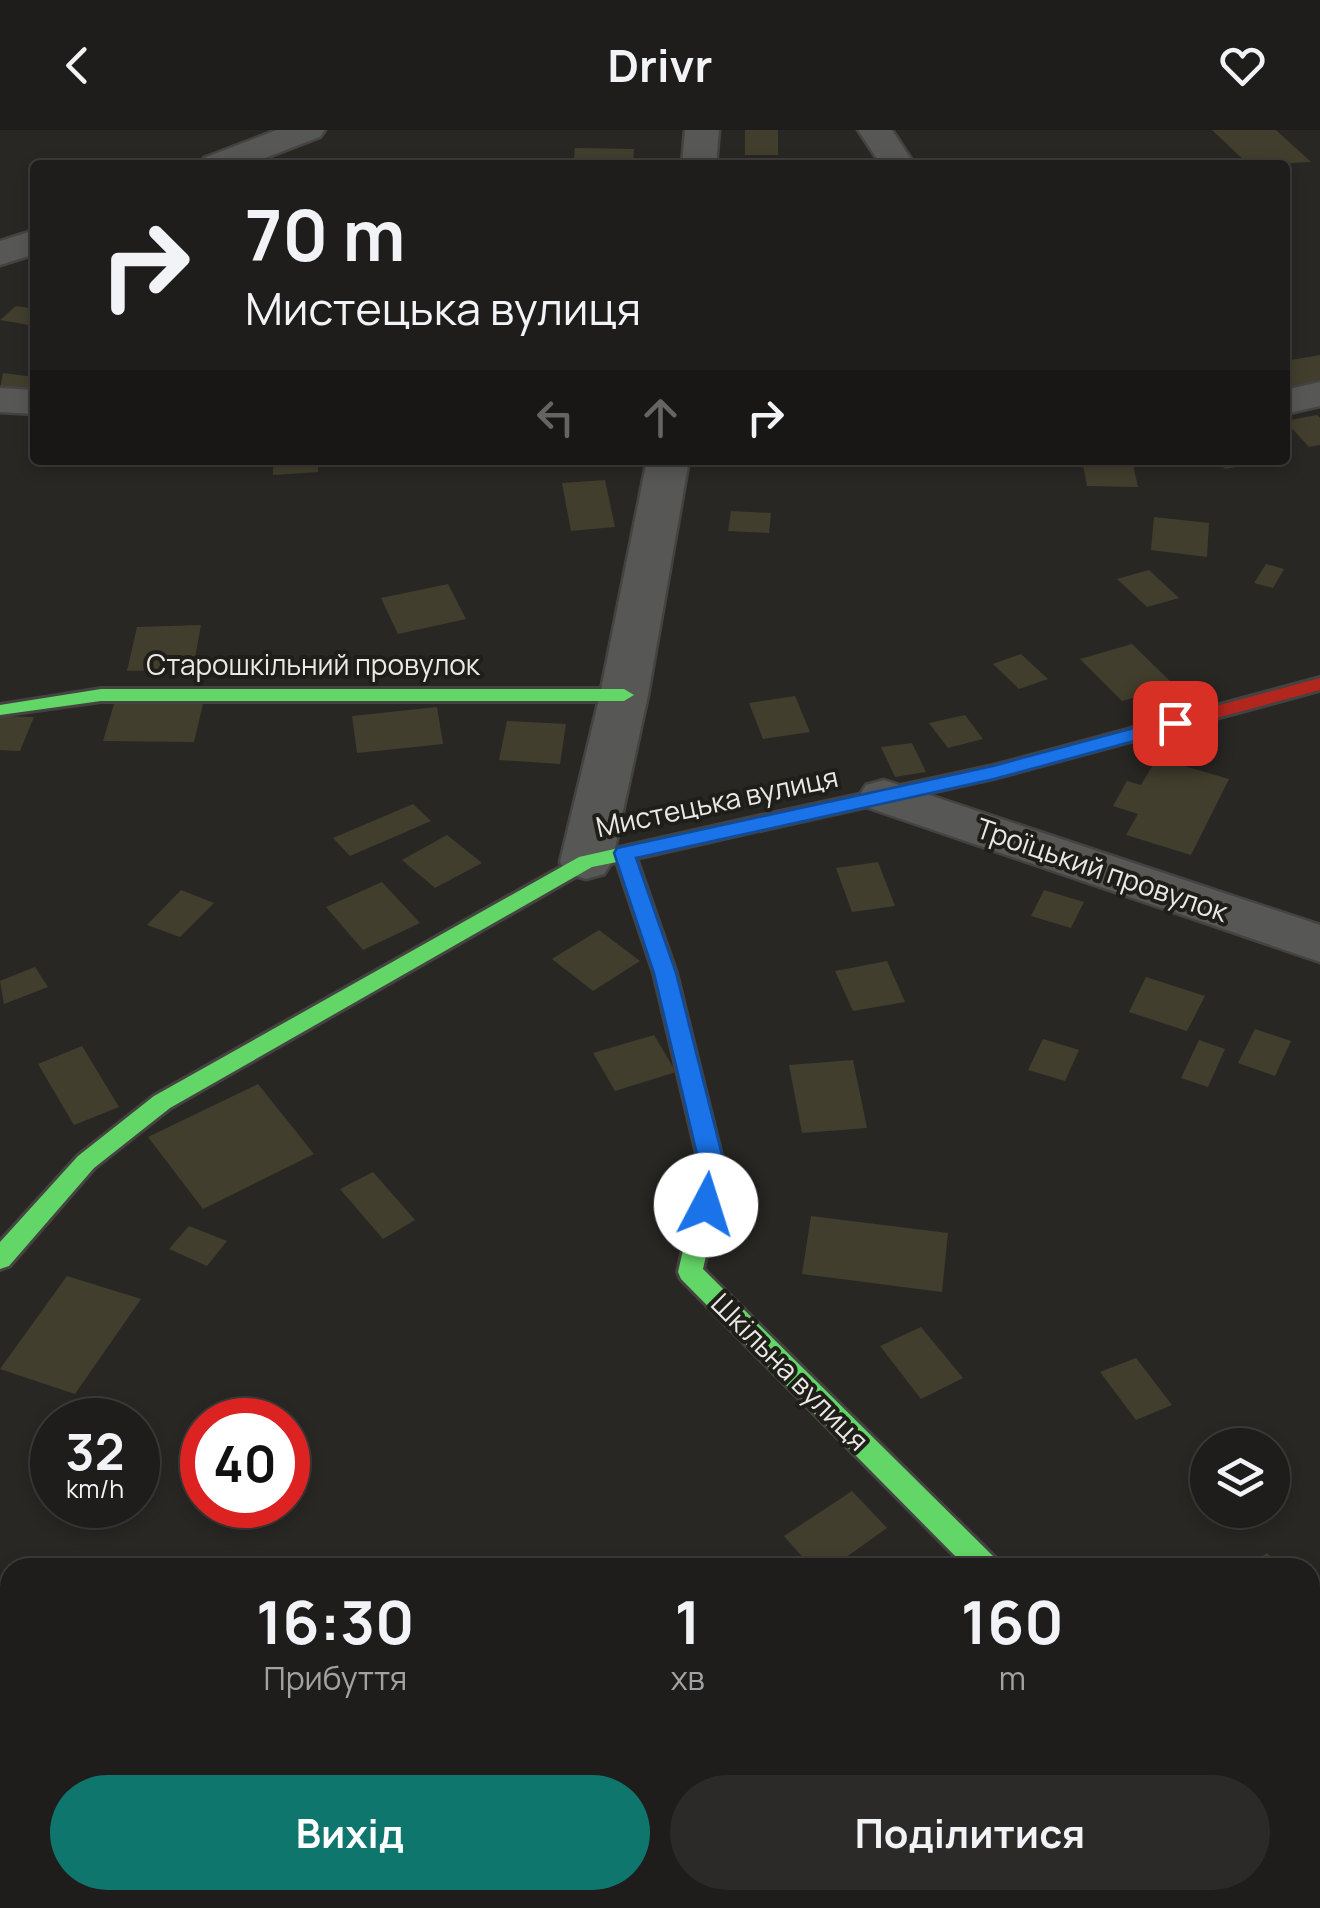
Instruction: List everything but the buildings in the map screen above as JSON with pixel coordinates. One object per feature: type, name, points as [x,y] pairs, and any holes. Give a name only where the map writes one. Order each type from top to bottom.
[{"type":"street","points":[[229,160],[308,130]]},
{"type":"street","points":[[699,160],[702,130]]},
{"type":"street","points":[[876,130],[895,160]]},
{"type":"street","points":[[0,254],[30,243]]},
{"type":"street","points":[[1290,401],[1320,394]]},
{"type":"street","points":[[0,400],[30,402]]},
{"type":"street","points":[[605,857],[624,695],[667,465]]},
{"type":"street","name":"Мистецька вулиця","points":[[0,1259],[86,1162],[162,1102],[605,857],[994,772],[1320,684]]},
{"type":"street","name":"Старошкільний провулок","points":[[2,710],[101,695],[624,695]]},
{"type":"street","name":"Троїцький провулок","points":[[884,796],[1320,944]]},
{"type":"street","name":"Шкільна вулиця","points":[[605,857],[665,973],[714,1171],[690,1272],[976,1558]]},
{"type":"traffic: fast","points":[[2,710],[101,695],[624,695]]},
{"type":"traffic: fast","points":[[0,1259],[86,1162],[162,1102],[586,862],[761,823]]},
{"type":"traffic: fast","points":[[624,853],[665,973],[713,1171],[690,1272],[976,1558]]},
{"type":"traffic: jam","points":[[761,823],[994,772],[1320,684]]},
{"type":"route","points":[[706,1205],[714,1171],[665,973],[624,853],[994,772],[1175,723]]}]
